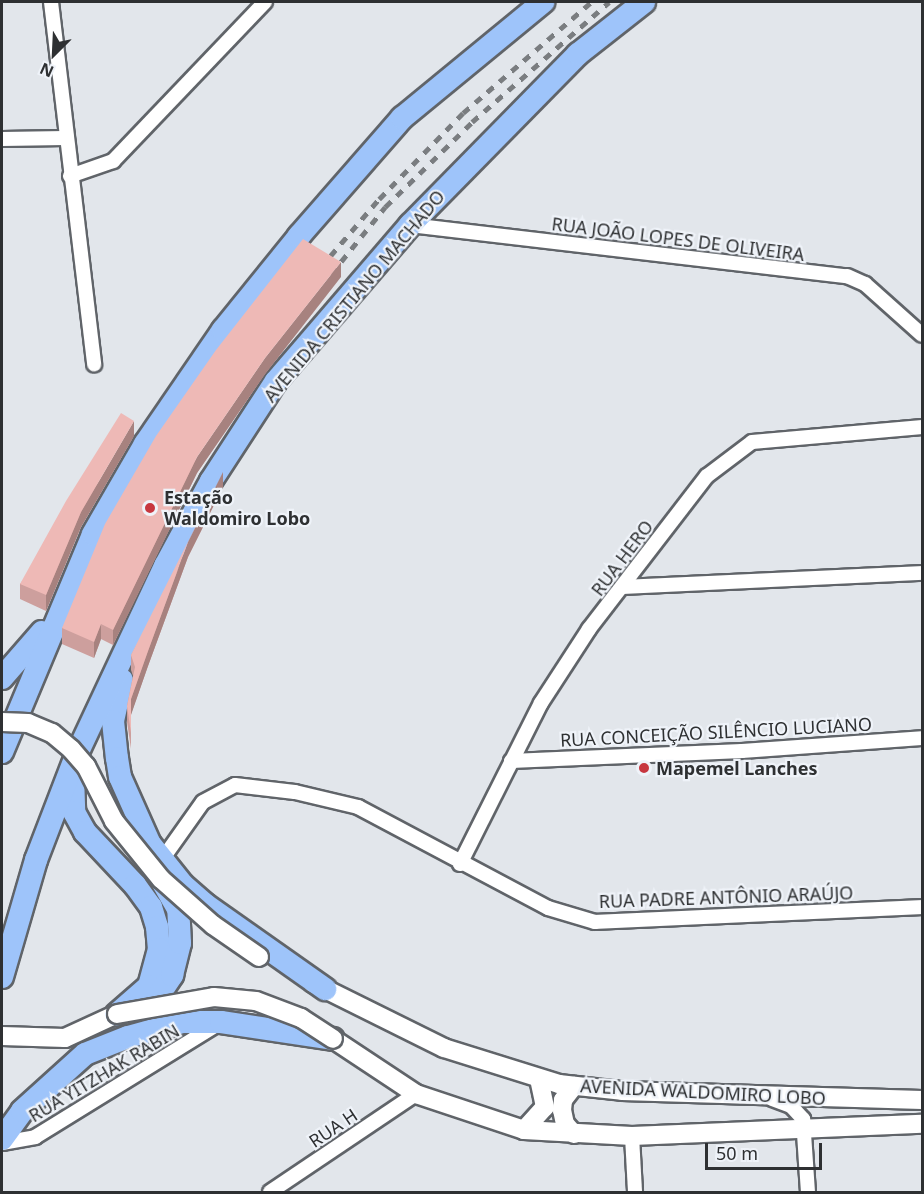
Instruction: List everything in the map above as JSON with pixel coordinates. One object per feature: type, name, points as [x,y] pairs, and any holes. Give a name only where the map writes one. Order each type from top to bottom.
[{"type":"highway","points":[[2,752],[55,618],[93,534],[145,444],[223,330],[299,236],[402,118],[543,2]]},
{"type":"highway","name":"AVENIDA CRISTIANO MACHADO","points":[[2,977],[36,860],[76,756],[129,643],[210,483],[276,381],[410,225],[578,54],[644,2]]},
{"type":"highway","points":[[2,678],[55,618]]},
{"type":"highway","points":[[2,1141],[22,1111],[85,1054],[149,1009],[172,975],[180,943],[178,909],[136,814],[117,758],[113,721],[129,643]]},
{"type":"highway","points":[[76,756],[71,792],[74,812],[85,832],[146,900],[157,927],[159,949],[149,986],[117,1014]]},
{"type":"highway","points":[[161,870],[206,905],[325,989]]},
{"type":"highway","points":[[85,1054],[182,1022],[221,1022],[333,1039]]},
{"type":"main road","name":"AVENIDA WALDOMIRO LOBO","points":[[2,722],[28,723],[52,734],[71,749],[86,766],[114,820],[213,925],[259,957],[444,1048],[539,1079],[574,1086],[922,1100]]},
{"type":"main road","name":"AVENIDA WALDOMIRO LOBO","points":[[2,1036],[65,1038],[117,1014],[214,997],[256,1001],[301,1018],[416,1094],[524,1130],[632,1136],[922,1124]]},
{"type":"main road","points":[[524,1130],[545,1107],[539,1079]]},
{"type":"main road","points":[[574,1086],[566,1094],[562,1110],[563,1120],[574,1134]]},
{"type":"street","points":[[51,2],[65,138],[94,364]]},
{"type":"street","points":[[70,176],[113,161],[265,2]]},
{"type":"street","points":[[2,140],[65,138]]},
{"type":"street","name":"RUA JOÃO LOPES DE OLIVEIRA","points":[[410,225],[847,276],[865,284],[922,335]]},
{"type":"street","name":"RUA HERO","points":[[460,864],[541,703],[589,629],[706,476],[752,442],[922,427]]},
{"type":"street","points":[[624,586],[922,573]]},
{"type":"street","name":"RUA CONCEIÇÃO SILÊNCIO LUCIANO","points":[[511,760],[742,751],[922,738]]},
{"type":"street","name":"RUA PADRE ANTÔNIO ARAÚJO","points":[[161,870],[203,802],[235,785],[295,792],[358,807],[460,864],[548,908],[595,922],[922,907]]},
{"type":"street","name":"RUA YITZHAK RABIN","points":[[2,1141],[35,1137],[221,1022]]},
{"type":"street","name":"RUA H","points":[[270,1192],[416,1094]]},
{"type":"street","points":[[747,1094],[791,1106],[801,1116],[805,1128],[807,1192]]},
{"type":"street","points":[[632,1136],[635,1192]]},
{"type":"building","points":[[303,239],[341,262],[265,358],[197,457],[113,630],[101,624],[94,642],[62,628],[105,524],[156,436],[216,350]]},
{"type":"building","points":[[121,413],[134,421],[81,512],[46,595],[20,584],[66,501]]},
{"type":"building","points":[[223,472],[188,542],[131,699],[131,733],[127,706],[135,667],[131,655]]},
{"type":"railway","points":[[320,268],[379,199],[463,113],[591,2]]},
{"type":"railway","points":[[331,274],[385,207],[472,122],[609,2]]},
{"type":"place","name":"Estação Waldomiro Lobo","points":[[150,508]]},
{"type":"place","name":"Mapemel Lanches","points":[[644,768]]}]
